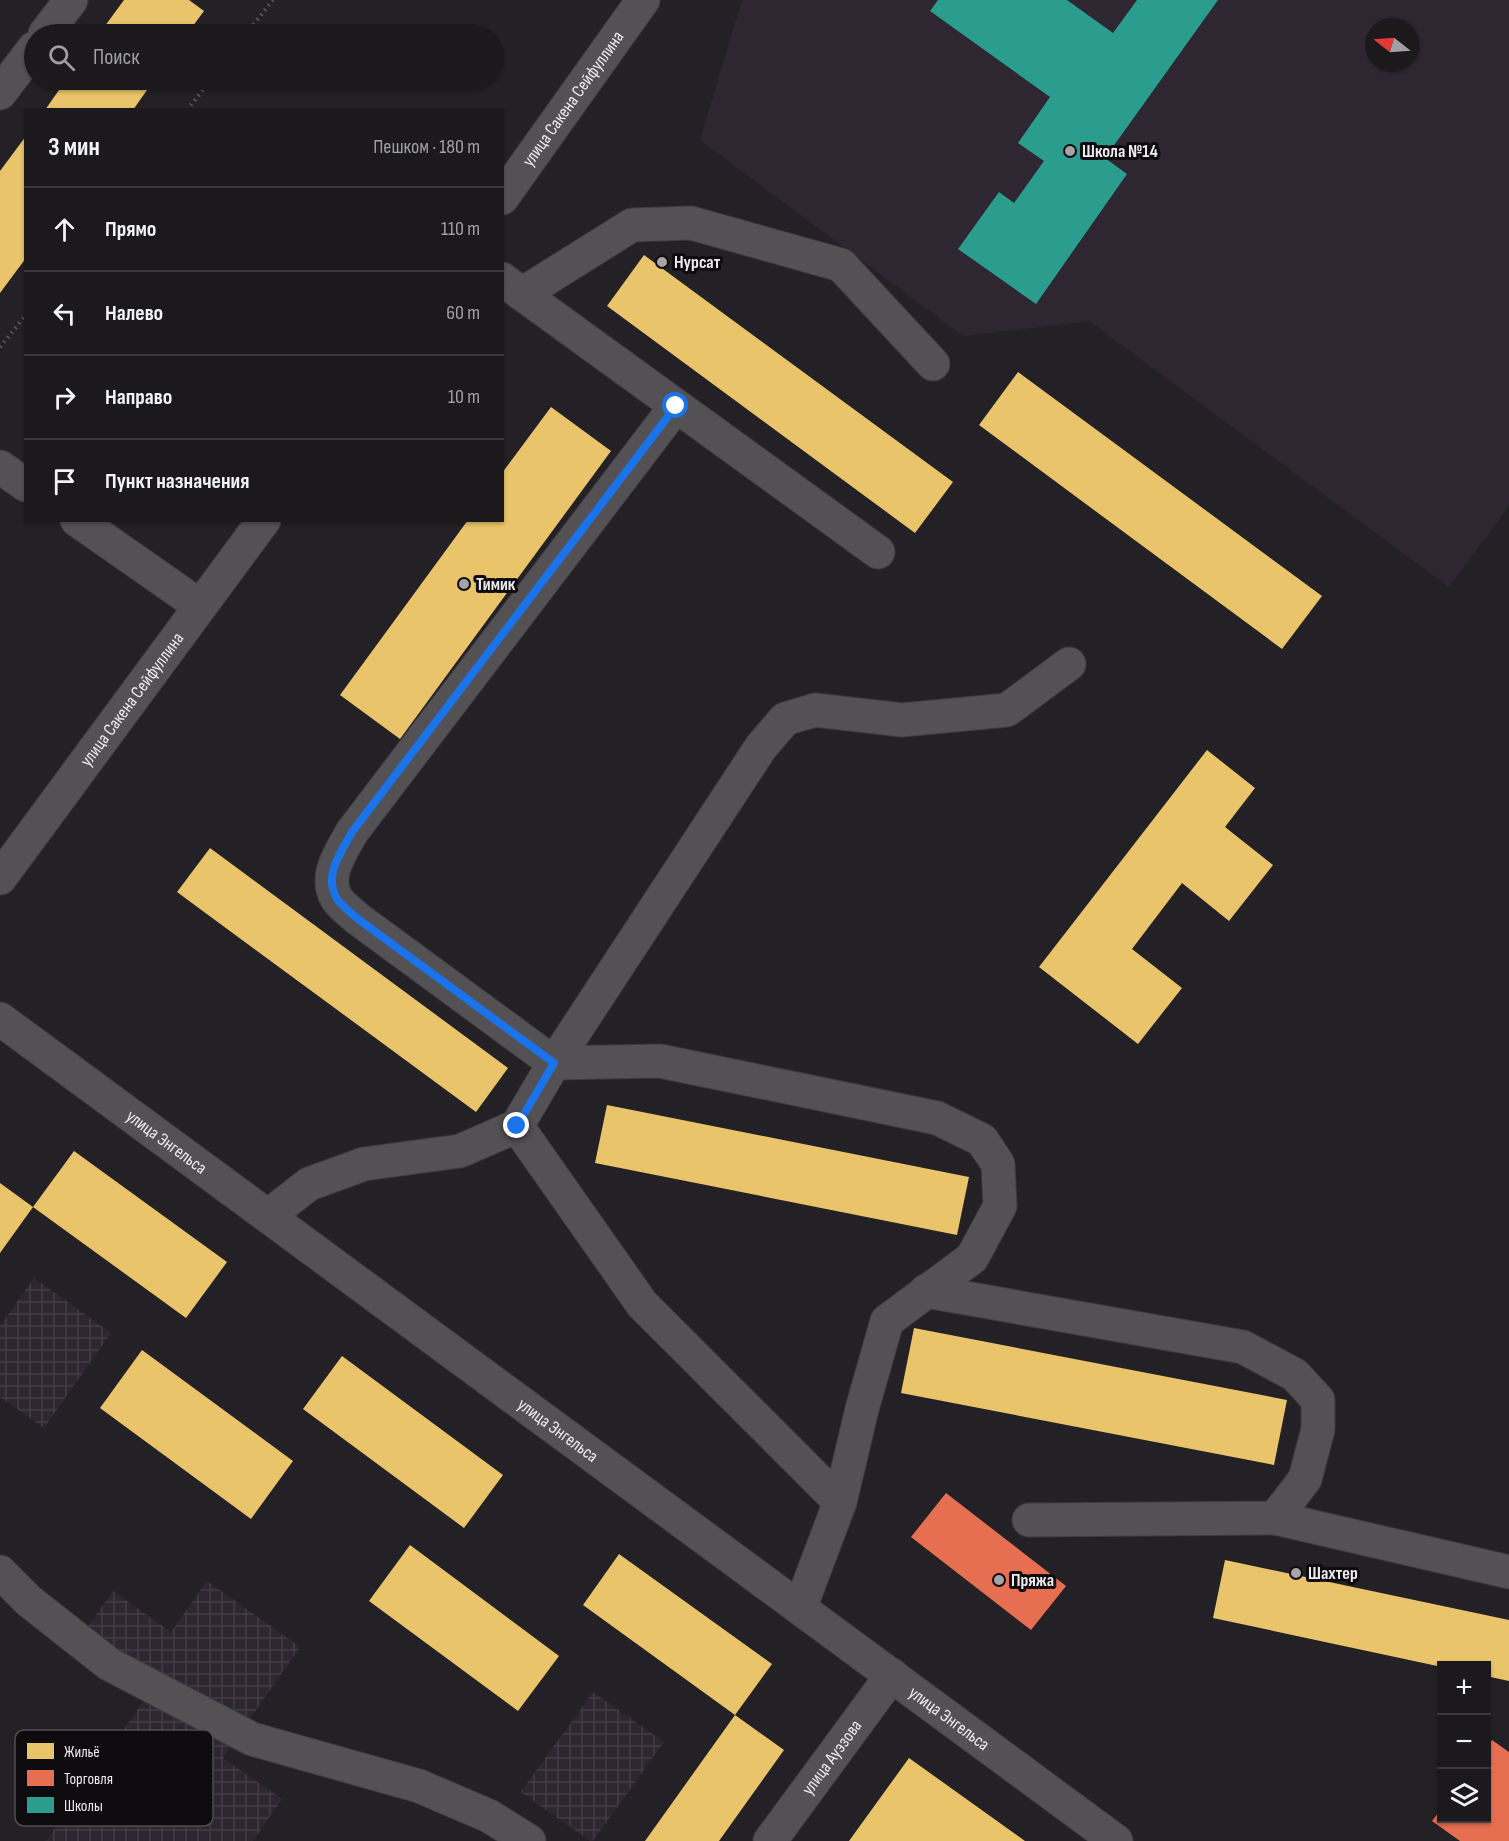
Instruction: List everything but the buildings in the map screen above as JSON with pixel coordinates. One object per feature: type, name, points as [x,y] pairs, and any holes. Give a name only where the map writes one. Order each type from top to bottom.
[{"type":"street","points":[[53,24],[71,0]]},
{"type":"street","name":"улица Сакена Сейфуллина","points":[[504,195],[644,0]]},
{"type":"street","points":[[0,93],[24,61]]},
{"type":"street","points":[[878,552],[512,287],[632,225],[692,223],[840,264],[933,364]]},
{"type":"street","points":[[676,406],[352,832],[334,866],[331,882],[337,898],[358,919],[554,1063],[660,1061],[937,1119],[982,1140],[998,1164],[999,1206],[972,1258],[887,1321],[862,1409],[840,1502],[800,1608]]},
{"type":"street","points":[[0,467],[24,484]]},
{"type":"street","points":[[80,522],[200,606]]},
{"type":"street","name":"улица Сакена Сейфуллина","points":[[0,878],[263,522]]},
{"type":"street","points":[[268,1216],[309,1184],[364,1164],[460,1151],[517,1126],[554,1063],[761,747],[784,719],[815,710],[902,720],[1007,710],[1069,664]]},
{"type":"street","name":"улица Энгельса","points":[[0,1019],[1116,1841]]},
{"type":"street","points":[[517,1126],[642,1304],[840,1502]]},
{"type":"street","points":[[926,1291],[1243,1347],[1295,1375],[1318,1400],[1318,1429],[1305,1479],[1275,1518]]},
{"type":"street","points":[[1029,1520],[1275,1518],[1509,1572]]},
{"type":"street","points":[[0,1572],[29,1601],[109,1664],[252,1739],[419,1786],[489,1816],[529,1841]]},
{"type":"street","name":"улица Ауэзова","points":[[770,1841],[892,1675]]},
{"type":"path","points":[[254,24],[273,0]]},
{"type":"path","points":[[189,108],[203,90]]},
{"type":"path","points":[[0,347],[24,317]]},
{"type":"shaded area","points":[[742,0],[1509,0],[1509,506],[1449,587],[1089,321],[963,336],[700,140]]},
{"type":"shaded area","points":[[34,1278],[111,1333],[44,1428],[0,1397],[0,1326]]},
{"type":"shaded area","points":[[207,1581],[300,1647],[223,1758],[282,1799],[253,1841],[46,1841],[56,1826],[213,1826],[213,1730],[124,1730],[155,1685],[83,1634],[113,1591],[171,1632]]},
{"type":"shaded area","points":[[593,1692],[664,1742],[593,1841],[590,1841],[521,1792]]},
{"type":"place","name":"Школа №14","points":[[1070,151]]},
{"type":"place","name":"Нурсат","points":[[662,262]]},
{"type":"place","name":"Тимик","points":[[464,584]]},
{"type":"place","name":"Шахтер","points":[[1296,1573]]},
{"type":"place","name":"Пряжа","points":[[999,1580]]},
{"type":"route","points":[[517,1126],[554,1063],[358,919],[337,898],[331,882],[334,866],[352,832],[676,406]]}]
